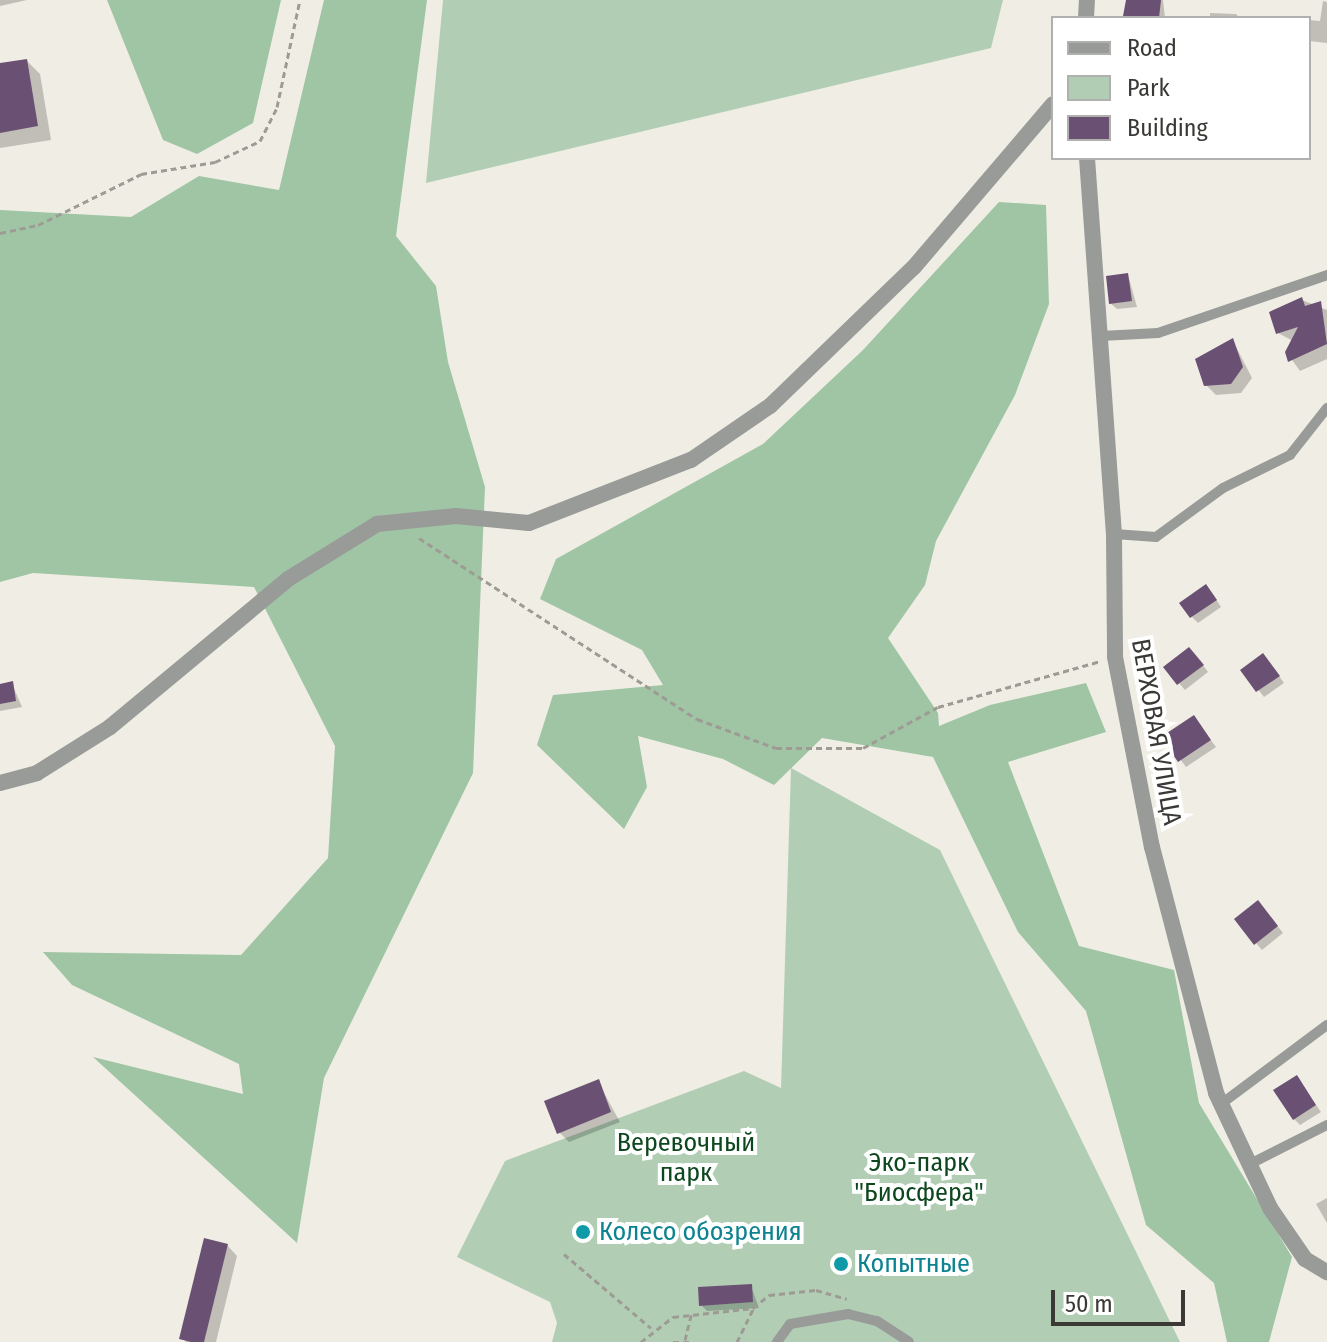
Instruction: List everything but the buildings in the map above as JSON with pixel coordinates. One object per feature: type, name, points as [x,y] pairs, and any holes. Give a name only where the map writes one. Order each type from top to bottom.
[{"type":"street","points":[[0,783],[37,773],[110,727],[288,579],[377,524],[456,516],[529,523],[691,460],[770,406],[914,267],[1051,106]]},
{"type":"street","name":"ВЕРХОВАЯ УЛИЦА","points":[[1087,160],[1114,534],[1115,657],[1152,847],[1221,1104],[1250,1164],[1305,1259],[1327,1272]]},
{"type":"lane","points":[[1101,336],[1158,333],[1327,275]]},
{"type":"lane","points":[[1114,534],[1156,537],[1223,488],[1290,455],[1327,408]]},
{"type":"lane","points":[[1221,1104],[1327,1025]]},
{"type":"lane","points":[[1250,1164],[1327,1125]]},
{"type":"lane","points":[[777,1342],[790,1324],[848,1314],[877,1321],[909,1342]]},
{"type":"path","points":[[0,233],[38,225],[141,174],[215,162],[260,141],[277,107],[300,0]]},
{"type":"path","points":[[414,536],[517,596],[697,719],[776,748],[863,748],[938,707],[1115,657]]},
{"type":"path","points":[[564,1254],[651,1328]]},
{"type":"path","points":[[737,1342],[753,1308],[769,1295],[816,1290],[861,1303]]},
{"type":"path","points":[[641,1342],[651,1328],[692,1311],[753,1308]]},
{"type":"path","points":[[685,1340],[692,1311]]},
{"type":"path","points":[[673,1342],[690,1342]]},
{"type":"green space","points":[[107,0],[281,0],[253,123],[197,154],[163,140]]},
{"type":"green space","points":[[324,0],[427,0],[396,236],[436,286],[448,362],[485,487],[473,773],[324,1078],[297,1243],[93,1057],[243,1094],[239,1064],[72,985],[43,952],[241,955],[328,858],[335,746],[254,587],[33,573],[0,582],[0,210],[131,217],[199,176],[279,190]]},
{"type":"green space","points":[[443,0],[1003,0],[991,48],[426,183]]},
{"type":"green space","points":[[999,202],[1046,205],[1049,304],[1015,395],[936,541],[925,585],[888,638],[938,713],[939,726],[990,705],[1086,683],[1106,732],[1008,762],[1079,946],[1174,970],[1199,1103],[1292,1257],[1269,1342],[1227,1342],[1214,1283],[1146,1225],[1086,1011],[1018,932],[933,757],[822,738],[774,785],[723,759],[638,736],[647,787],[624,829],[537,745],[553,695],[663,685],[642,650],[540,599],[556,559],[763,444],[863,350]]},
{"type":"green space","name":"Эко-парк \"Биосфера\"","points":[[791,768],[940,850],[1180,1342],[552,1342],[557,1323],[550,1302],[457,1257],[505,1161],[744,1071],[781,1088]]},
{"type":"place","name":"Колесо обозрения","points":[[583,1232]]},
{"type":"place","name":"Копытные","points":[[841,1264]]},
{"type":"park label","name":"Веревочный парк","points":[[686,1158]]}]
